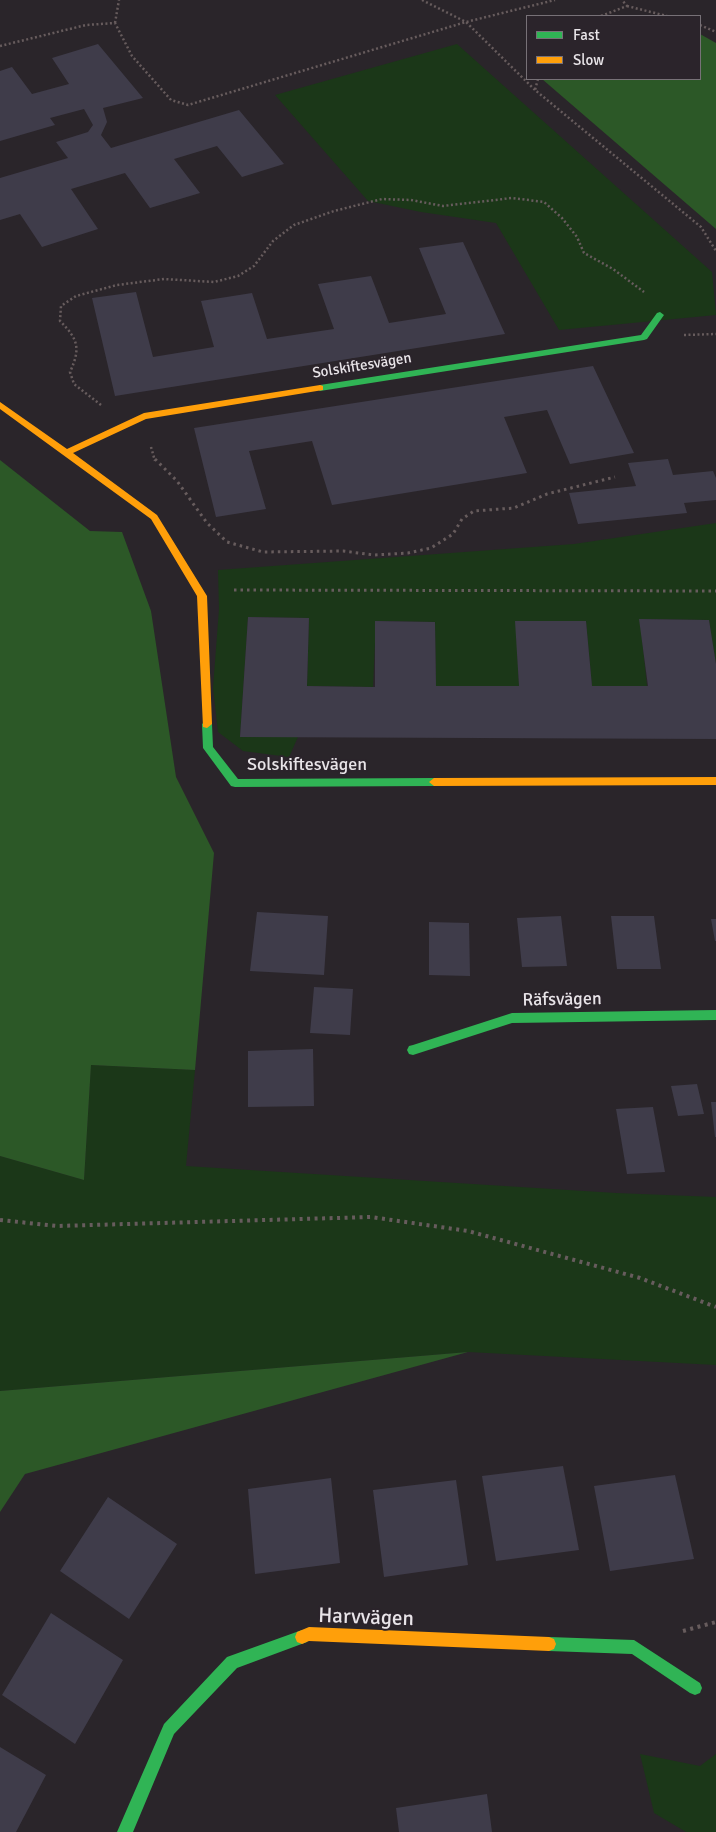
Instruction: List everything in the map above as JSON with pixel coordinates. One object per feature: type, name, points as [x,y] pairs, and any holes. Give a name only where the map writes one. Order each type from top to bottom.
[{"type":"street","name":"Solskiftesvägen","points":[[66,453],[144,416],[644,337],[660,315]]},
{"type":"street","name":"Solskiftesvägen","points":[[0,405],[154,518],[202,596],[208,748],[235,783],[716,781]]},
{"type":"street","name":"Räfsvägen","points":[[413,1050],[512,1018],[716,1015]]},
{"type":"street","name":"Harvvägen","points":[[125,1832],[169,1729],[232,1662],[309,1634],[634,1647],[695,1688]]},
{"type":"path","points":[[119,0],[115,23],[132,56],[171,100],[188,105],[466,22],[555,0]]},
{"type":"path","points":[[422,0],[466,22],[535,90],[701,227],[716,251]]},
{"type":"path","points":[[622,0],[627,6]]},
{"type":"path","points":[[604,15],[627,6],[663,15]]},
{"type":"path","points":[[0,46],[86,25],[115,23]]},
{"type":"path","points":[[701,25],[716,32]]},
{"type":"path","points":[[535,90],[538,80]]},
{"type":"path","points":[[198,590],[716,591]]},
{"type":"path","points":[[0,1220],[57,1226],[372,1217],[468,1231],[640,1278],[716,1307]]},
{"type":"green space","points":[[701,35],[716,43],[716,229],[543,80],[701,80]]},
{"type":"green space","points":[[457,44],[712,272],[716,315],[559,330],[496,223],[421,212],[368,201],[275,95]]},
{"type":"green space","points":[[0,460],[90,531],[122,532],[151,611],[176,777],[214,853],[195,1070],[91,1065],[84,1180],[0,1156]]},
{"type":"green space","points":[[716,523],[716,664],[709,620],[640,619],[647,686],[592,686],[586,621],[516,621],[519,686],[436,686],[435,622],[376,621],[373,687],[307,686],[309,618],[248,617],[240,736],[298,737],[289,757],[243,751],[218,732],[213,688],[219,609],[218,570],[574,544]]},
{"type":"green space","points":[[91,1065],[195,1070],[186,1166],[616,1193],[716,1197],[716,1365],[468,1352],[0,1391],[0,1156],[84,1180]]},
{"type":"green space","points":[[468,1352],[25,1474],[0,1512],[0,1391]]},
{"type":"green space","points":[[640,1754],[700,1766],[716,1754],[716,1832],[686,1832],[654,1813]]},
{"type":"building","points":[[98,44],[143,98],[103,108],[107,122],[101,135],[111,148],[239,110],[284,164],[242,177],[217,146],[174,159],[200,193],[150,208],[125,173],[71,189],[98,229],[42,247],[20,214],[0,220],[0,178],[68,158],[56,142],[88,132],[93,125],[84,109],[50,118],[55,125],[0,141],[0,71],[12,67],[32,94],[69,84],[52,58]]},
{"type":"building","points":[[463,242],[505,334],[115,396],[92,298],[136,292],[153,357],[214,347],[201,301],[252,293],[267,339],[334,329],[318,284],[371,276],[389,323],[446,314],[419,248]]},
{"type":"building","points":[[593,366],[634,453],[570,464],[547,410],[504,417],[527,473],[332,505],[312,441],[249,451],[266,509],[216,517],[194,428]]},
{"type":"building","points":[[668,459],[673,475],[713,471],[716,478],[716,500],[684,503],[687,513],[578,524],[569,493],[636,486],[628,463]]},
{"type":"building","points":[[248,617],[309,618],[307,686],[373,687],[375,687],[375,621],[435,622],[436,686],[519,686],[515,621],[586,621],[592,686],[648,686],[639,619],[709,620],[716,664],[716,739],[240,737]]},
{"type":"building","points":[[257,912],[328,916],[324,975],[250,971]]},
{"type":"building","points":[[561,916],[567,966],[522,967],[517,918]]},
{"type":"building","points":[[611,916],[654,916],[661,969],[617,969]]},
{"type":"building","points":[[711,919],[716,919],[716,941],[715,941]]},
{"type":"building","points":[[429,922],[469,923],[470,976],[429,975]]},
{"type":"building","points":[[314,987],[353,989],[350,1035],[310,1033]]},
{"type":"building","points":[[313,1049],[314,1106],[248,1107],[248,1051]]},
{"type":"building","points":[[697,1084],[704,1114],[678,1116],[671,1086]]},
{"type":"building","points":[[711,1102],[716,1102],[716,1137],[715,1137]]},
{"type":"building","points":[[653,1107],[665,1172],[627,1174],[616,1109]]},
{"type":"building","points":[[563,1466],[579,1550],[496,1561],[482,1476]]},
{"type":"building","points":[[675,1475],[694,1559],[610,1571],[594,1486]]},
{"type":"building","points":[[331,1478],[340,1563],[255,1574],[248,1489]]},
{"type":"building","points":[[456,1480],[468,1565],[384,1577],[373,1490]]},
{"type":"building","points":[[108,1497],[177,1544],[129,1619],[60,1571]]},
{"type":"building","points":[[51,1613],[123,1660],[75,1744],[2,1695]]},
{"type":"building","points":[[0,1747],[46,1775],[16,1832],[0,1832]]},
{"type":"building","points":[[487,1794],[492,1832],[399,1832],[396,1808]]},
{"type":"traffic: fast","points":[[320,388],[644,337],[660,315]]},
{"type":"traffic: fast","points":[[207,724],[208,748],[235,783],[434,782]]},
{"type":"traffic: fast","points":[[413,1050],[512,1018],[716,1015]]},
{"type":"traffic: fast","points":[[125,1832],[169,1729],[232,1662],[302,1637]]},
{"type":"traffic: fast","points":[[549,1644],[634,1647],[695,1688]]},
{"type":"traffic: slow","points":[[66,453],[144,416],[320,388]]},
{"type":"traffic: slow","points":[[0,405],[154,517],[202,596],[207,724]]},
{"type":"traffic: slow","points":[[434,782],[716,781]]},
{"type":"traffic: slow","points":[[302,1637],[309,1634],[549,1644]]}]
